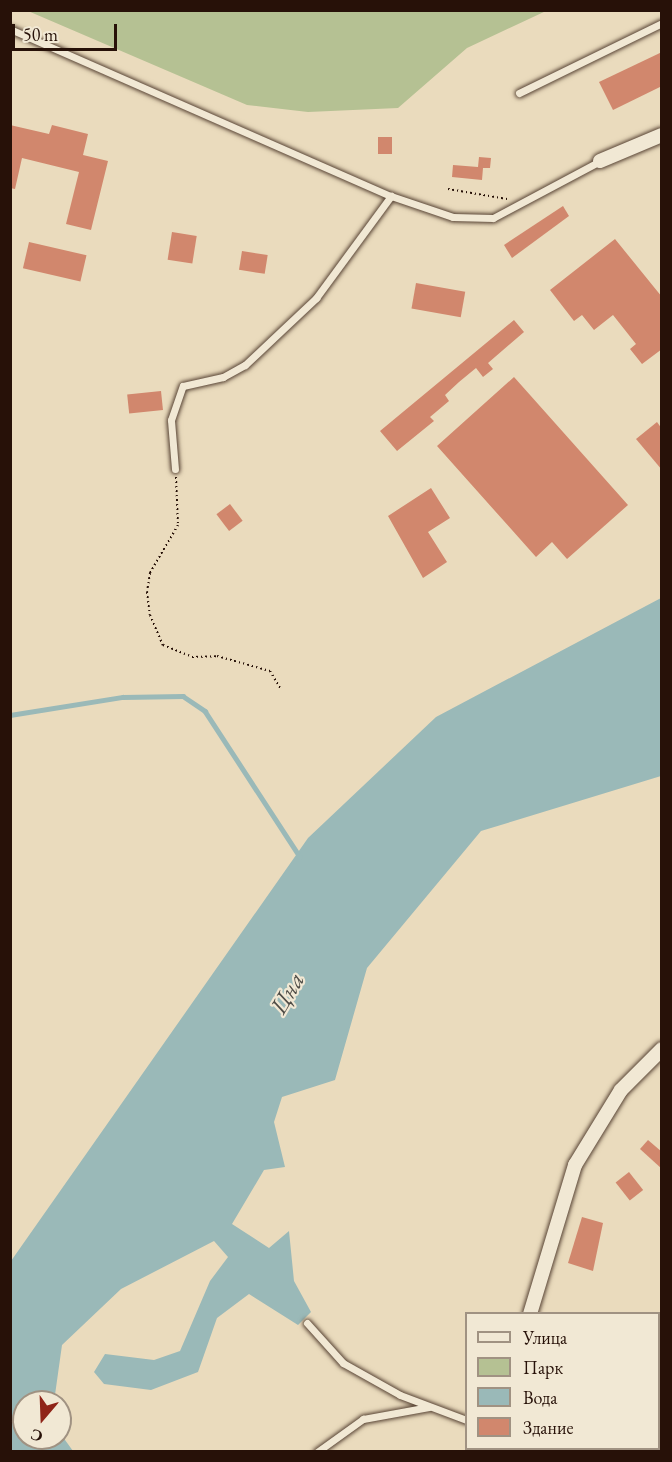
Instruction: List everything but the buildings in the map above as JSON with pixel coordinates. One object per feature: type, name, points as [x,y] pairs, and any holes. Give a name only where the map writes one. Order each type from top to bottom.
[{"type":"street","points":[[600,161],[662,135]]},
{"type":"street","points":[[531,1312],[574,1165],[621,1090],[662,1049]]},
{"type":"lane","points":[[519,93],[662,23]]},
{"type":"lane","points":[[10,29],[391,196],[453,217],[493,218],[600,161]]},
{"type":"lane","points":[[175,468],[171,420],[183,386],[223,377],[245,365],[316,298],[391,196]]},
{"type":"lane","points":[[307,1323],[343,1363],[429,1407],[465,1420]]},
{"type":"lane","points":[[317,1452],[363,1419],[429,1407]]},
{"type":"path","points":[[448,189],[524,202]]},
{"type":"path","points":[[175,468],[178,525],[150,573],[147,592],[150,615],[163,645],[192,657],[217,656],[270,671],[281,689]]},
{"type":"green space","points":[[28,11],[546,11],[467,48],[398,108],[308,112],[247,105]]},
{"type":"water","name":"Цна","points":[[661,598],[661,776],[481,831],[367,968],[335,1080],[282,1097],[274,1122],[285,1167],[264,1170],[232,1224],[269,1248],[289,1231],[294,1281],[311,1312],[298,1325],[249,1294],[217,1318],[198,1372],[151,1390],[104,1384],[94,1372],[105,1354],[154,1360],[180,1351],[210,1281],[228,1257],[214,1241],[121,1289],[62,1345],[56,1390],[12,1390],[12,1450],[73,1451],[11,1451],[11,1261],[308,838],[436,717]]},
{"type":"waterway","points":[[10,715],[123,697],[183,696],[205,711],[300,857]]}]
